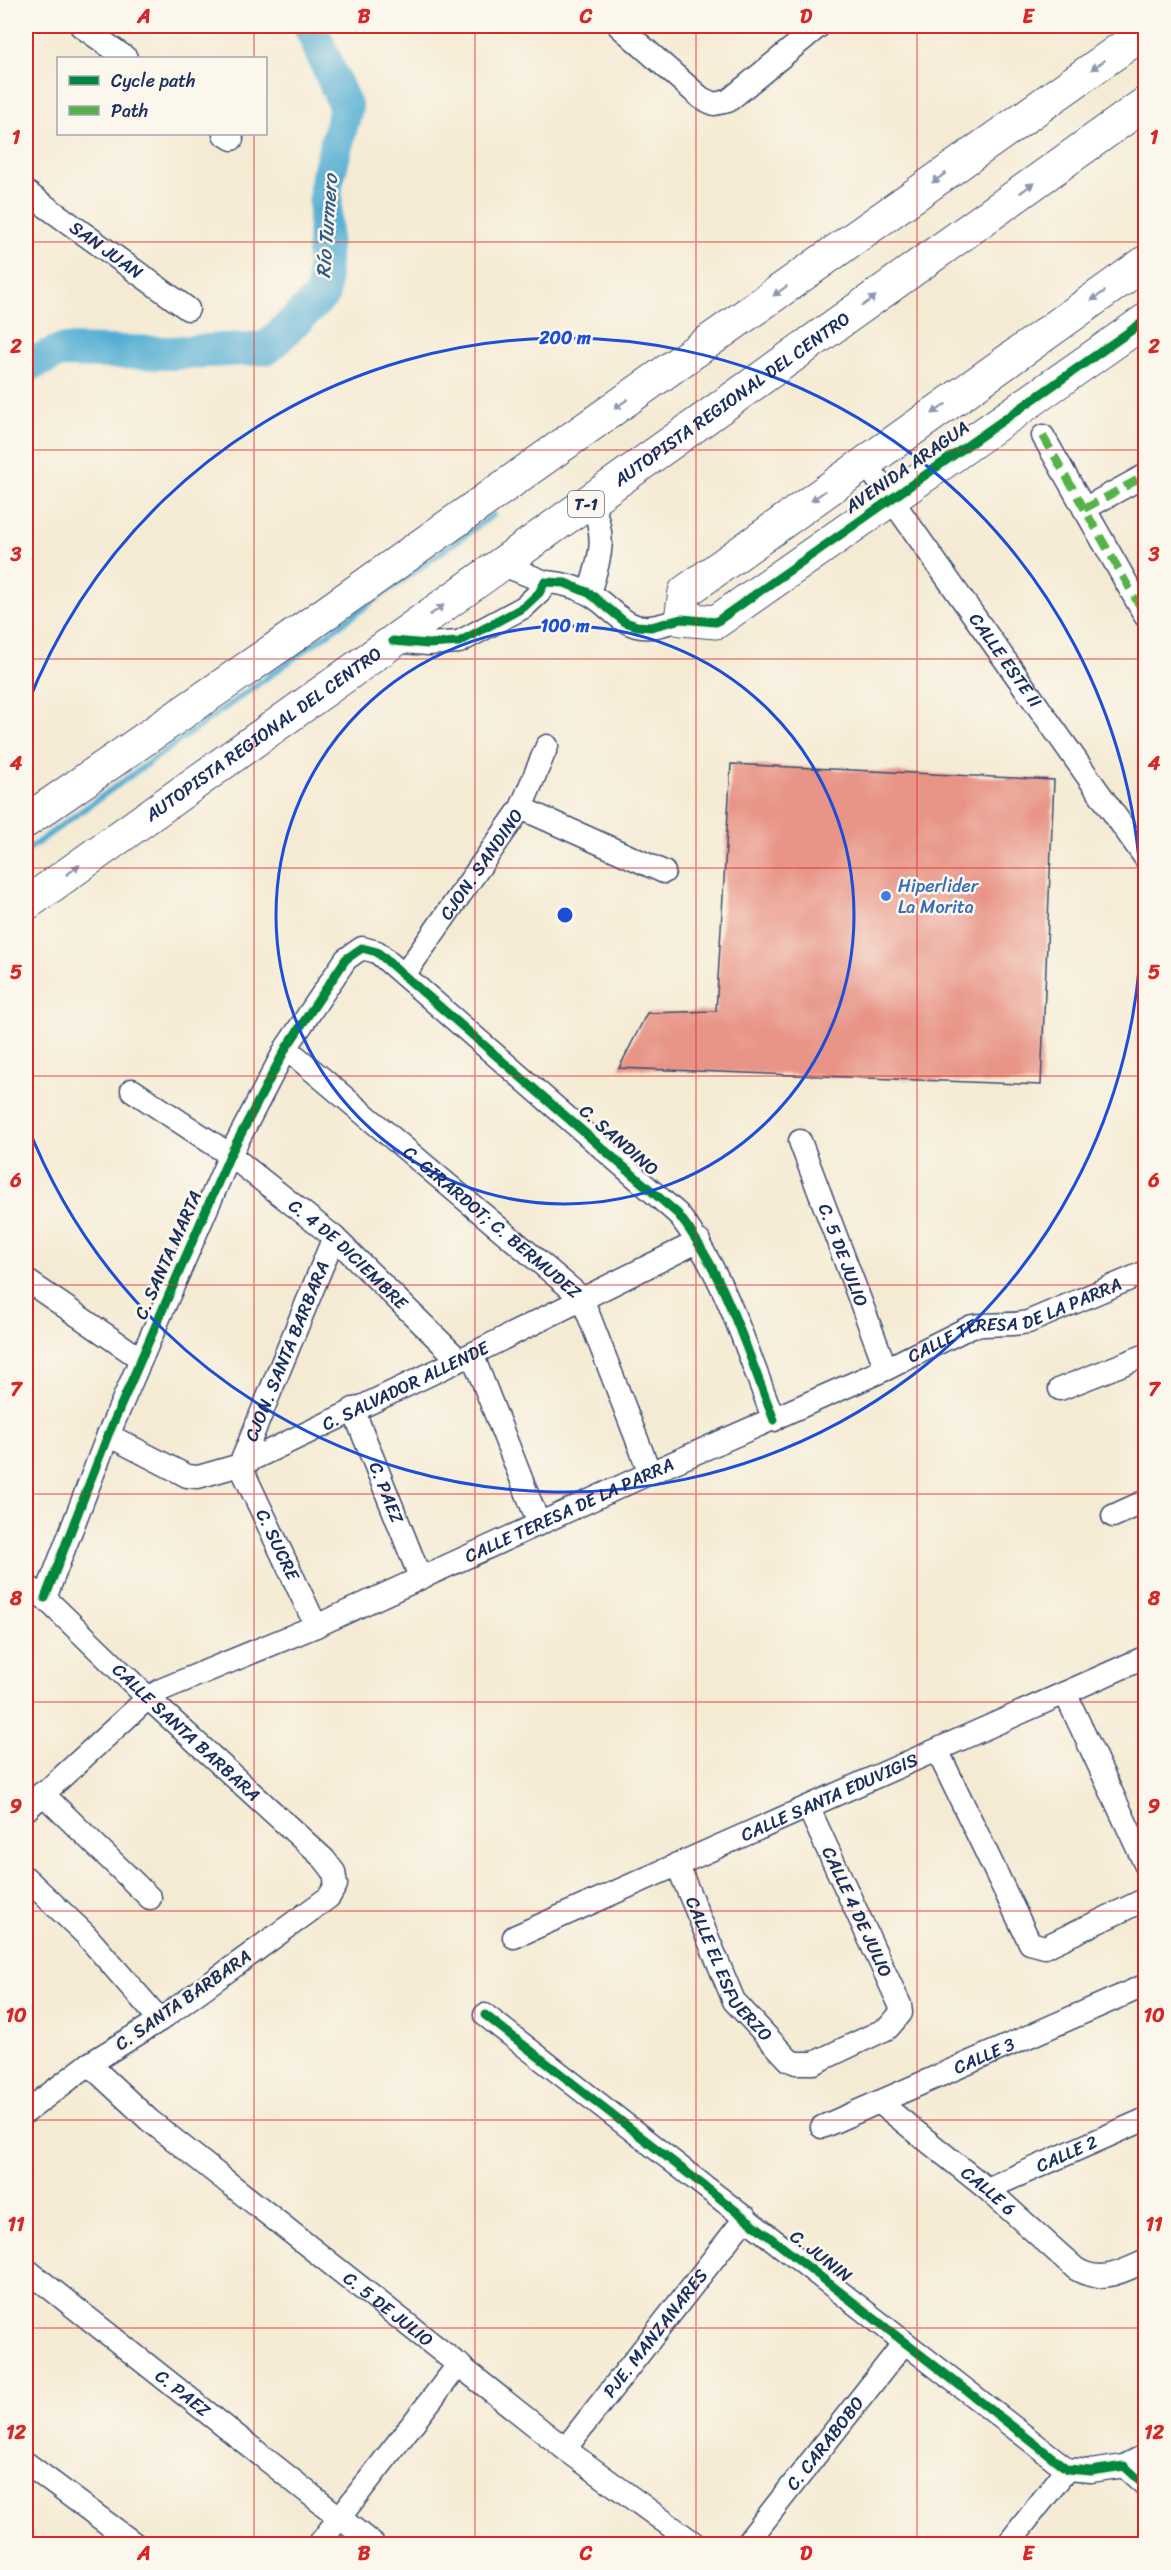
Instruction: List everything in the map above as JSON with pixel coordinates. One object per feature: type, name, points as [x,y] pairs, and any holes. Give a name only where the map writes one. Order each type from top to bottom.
[{"type":"main road","points":[[26,821],[278,647],[1146,31]]},
{"type":"main road","name":"AUTOPISTA REGIONAL DEL CENTRO","points":[[26,904],[1146,103]]},
{"type":"main road","name":"AVENIDA ARAGUA","points":[[1146,262],[685,592],[681,619],[716,622],[1146,320]]},
{"type":"street","points":[[81,26],[125,57]]},
{"type":"street","points":[[619,26],[701,98],[714,104],[728,101],[819,26]]},
{"type":"street","name":"SAN JUAN","points":[[26,192],[188,309]]},
{"type":"street","points":[[1043,436],[1146,617]]},
{"type":"street","name":"CALLE ESTE II","points":[[865,462],[892,497],[1146,859]]},
{"type":"street","points":[[1084,509],[1146,474]]},
{"type":"street","points":[[589,593],[602,541],[601,528],[591,500]]},
{"type":"street","points":[[501,564],[545,582],[566,583],[589,593],[625,622],[637,626],[651,627],[681,619]]},
{"type":"street","points":[[393,641],[428,644],[459,642],[524,607],[545,582]]},
{"type":"street","name":"CJON. SANDINO","points":[[404,975],[521,808],[547,746]]},
{"type":"street","points":[[521,808],[664,872]]},
{"type":"street","name":"C. SANDINO","points":[[362,948],[377,952],[678,1214],[699,1241],[717,1274],[774,1420]]},
{"type":"street","name":"C. SANTA MARTA","points":[[45,1598],[108,1435],[230,1155],[286,1048],[346,958],[362,948]]},
{"type":"street","name":"C. GIRARDOT; C. BERMUDEZ","points":[[286,1048],[582,1298],[650,1473]]},
{"type":"street","name":"C. 4 DE DICIEMBRE","points":[[132,1090],[230,1155],[334,1237],[465,1357],[539,1524]]},
{"type":"street","name":"C. 5 DE JULIO","points":[[800,1141],[886,1369]]},
{"type":"street","name":"CJON. SANTA BARBARA","points":[[240,1465],[334,1237]]},
{"type":"street","name":"C. SALVADOR ALLENDE","points":[[108,1435],[187,1476],[198,1477],[240,1465],[699,1241]]},
{"type":"street","name":"CALLE TERESA DE LA PARRA","points":[[26,1809],[148,1698],[164,1689],[316,1626],[650,1473],[886,1369],[972,1326],[984,1324],[1010,1326],[1028,1322],[1146,1272]]},
{"type":"street","points":[[26,1280],[141,1359]]},
{"type":"street","points":[[1060,1389],[1146,1355]]},
{"type":"street","name":"C. PAEZ","points":[[353,1409],[420,1577]]},
{"type":"street","name":"C. SUCRE","points":[[240,1465],[316,1626]]},
{"type":"street","points":[[1113,1516],[1146,1501]]},
{"type":"street","name":"CALLE SANTA BARBARA","points":[[26,1585],[45,1598],[148,1698],[324,1859],[334,1872],[336,1885]]},
{"type":"street","name":"CALLE SANTA EDUVIGIS","points":[[514,1937],[1146,1657]]},
{"type":"street","points":[[1065,1693],[1146,1866]]},
{"type":"street","points":[[937,1750],[1026,1938],[1035,1946],[1045,1947],[1146,1899]]},
{"type":"street","points":[[42,1793],[150,1898]]},
{"type":"street","name":"CALLE 4 DE JULIO","points":[[796,2063],[814,2063],[888,2028],[899,2018],[900,2005],[808,1807]]},
{"type":"street","name":"CALLE EL ESFUERZO","points":[[677,1864],[734,2001],[783,2054],[796,2063]]},
{"type":"street","points":[[26,1878],[85,1934],[160,2020]]},
{"type":"street","name":"C. SANTA BARBARA","points":[[26,2112],[89,2064],[160,2020],[328,1897],[336,1885]]},
{"type":"street","name":"CALLE 3","points":[[822,2127],[1146,1985]]},
{"type":"street","name":"C. JUNIN","points":[[485,2015],[1067,2469]]},
{"type":"street","name":"C. 5 DE JULIO","points":[[89,2064],[149,2120],[565,2449],[695,2544]]},
{"type":"street","name":"CALLE 6","points":[[879,2102],[987,2189],[1076,2269],[1087,2275],[1110,2276],[1146,2261]]},
{"type":"street","name":"CALLE 2","points":[[987,2189],[1146,2119]]},
{"type":"street","name":"PJE. MANZANARES","points":[[565,2449],[746,2217]]},
{"type":"street","name":"C. PAEZ","points":[[26,2269],[373,2544]]},
{"type":"street","name":"C. CARABOBO","points":[[746,2544],[904,2343]]},
{"type":"street","points":[[319,2544],[459,2364]]},
{"type":"street","points":[[1008,2544],[1067,2469],[1091,2471],[1124,2466],[1146,2455]]},
{"type":"street","points":[[26,2463],[135,2544]]},
{"type":"street","points":[[1124,2466],[1146,2486]]},
{"type":"building","name":"Hiperlider La Morita","points":[[731,764],[1054,780],[1041,1085],[619,1068],[647,1013],[716,1011]]},
{"type":"waterway","name":"Río Turmero","points":[[26,366],[60,351],[169,353],[267,348],[323,294],[326,184],[346,108],[310,26]]},
{"type":"waterway","points":[[26,851],[493,515]]},
{"type":"marked path","points":[[1043,436],[1146,617]]},
{"type":"marked path","points":[[1084,509],[1146,475]]},
{"type":"cycle path","points":[[393,641],[428,644],[459,642],[524,607],[539,593],[545,582],[565,583],[589,593],[625,622],[637,626],[651,627],[681,619],[716,622],[1146,320]]},
{"type":"cycle path","points":[[45,1598],[108,1435],[230,1155],[286,1048],[346,959],[362,948],[377,952],[678,1214],[694,1237],[722,1287],[774,1420]]},
{"type":"cycle path","points":[[485,2015],[1067,2469],[1091,2471],[1124,2466],[1146,2486]]},
{"type":"place","name":"Hiperlider La Morita","points":[[886,896]]}]
